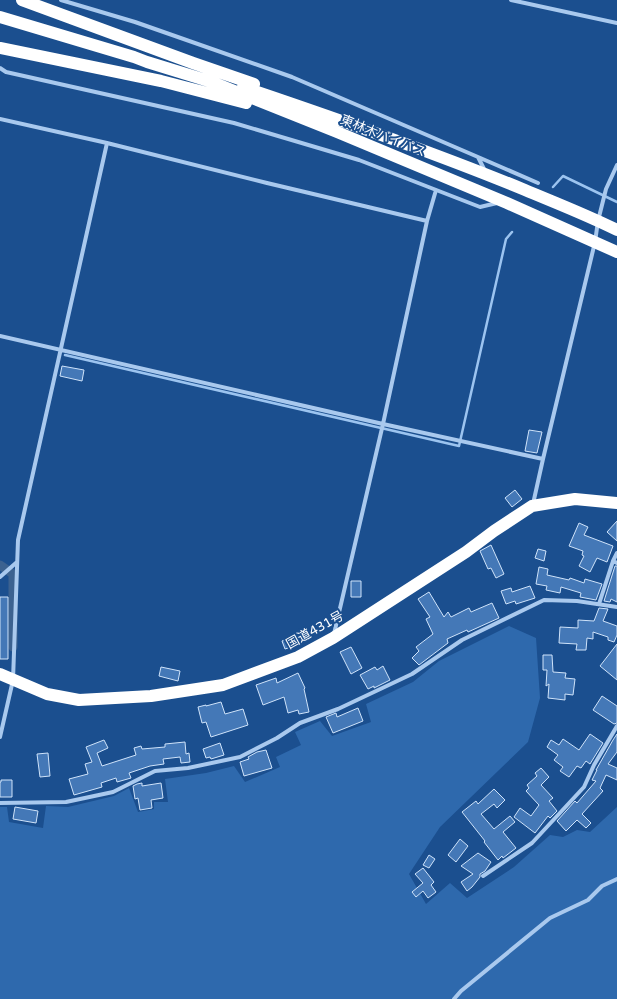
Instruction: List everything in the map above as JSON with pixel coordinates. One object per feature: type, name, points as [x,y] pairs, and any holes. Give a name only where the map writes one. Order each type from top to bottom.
[{"type":"highway","points":[[22,0],[293,98],[311,109]]},
{"type":"highway","name":"東林木バイパス","points":[[0,17],[212,82],[507,203],[617,252]]},
{"type":"highway","points":[[0,48],[207,92],[269,109],[337,132]]},
{"type":"highway","name":"東林木バイパス","points":[[134,57],[148,59],[214,77],[311,109],[488,175],[617,230]]},
{"type":"highway","name":"国道431号","points":[[0,674],[47,694],[79,700],[151,696],[223,685],[298,657],[332,638],[466,552],[494,531],[532,506],[574,499],[617,503]]},
{"type":"street","points":[[61,0],[135,22],[292,77],[538,183]]},
{"type":"street","points":[[511,0],[617,23]]},
{"type":"street","points":[[0,68],[6,72],[234,123],[359,160],[480,207],[494,203],[507,203]]},
{"type":"street","points":[[0,119],[107,143],[428,221]]},
{"type":"street","points":[[0,737],[13,680],[18,540],[107,143]]},
{"type":"street","points":[[478,157],[482,168],[488,175]]},
{"type":"street","points":[[532,506],[595,242],[598,221],[606,189],[617,165]]},
{"type":"street","points":[[332,638],[383,424],[436,190]]},
{"type":"street","points":[[0,336],[383,424],[543,459]]},
{"type":"street","points":[[599,604],[617,553]]},
{"type":"street","points":[[0,577],[17,562]]},
{"type":"street","points":[[0,803],[66,802],[113,792],[155,770],[188,768],[240,757],[277,738],[300,723],[338,709],[412,674],[462,640],[544,600],[577,601],[617,608]]},
{"type":"street","points":[[483,876],[532,843],[584,787],[594,765],[617,726]]},
{"type":"street","points":[[454,999],[461,991],[550,918],[588,900],[602,886],[617,879]]},
{"type":"shaded area","points":[[509,626],[536,638],[540,698],[528,742],[440,827],[409,874],[426,904],[450,883],[467,898],[514,867],[550,835],[563,837],[577,830],[590,832],[617,807],[617,999],[0,999],[0,807],[7,807],[9,822],[43,828],[46,806],[68,807],[114,796],[129,788],[138,812],[154,809],[154,802],[168,802],[165,779],[206,773],[234,766],[245,782],[280,767],[276,757],[301,745],[295,732],[320,721],[332,736],[371,722],[366,704],[413,682],[439,661]]},
{"type":"building","points":[[62,366],[84,370],[82,381],[60,376]]},
{"type":"building","points":[[529,430],[542,432],[537,453],[525,451]]},
{"type":"building","points":[[515,490],[522,499],[512,507],[505,498]]},
{"type":"building","points":[[617,521],[617,541],[607,532]]},
{"type":"building","points":[[579,523],[588,527],[584,535],[613,546],[607,562],[597,558],[590,572],[579,566],[584,556],[582,555],[583,551],[569,546]]},
{"type":"building","points":[[491,545],[504,574],[496,578],[491,568],[488,569],[480,551]]},
{"type":"building","points":[[538,549],[546,551],[544,561],[535,558]]},
{"type":"building","points":[[615,566],[617,566],[617,602],[611,599],[610,602],[604,601]]},
{"type":"building","points":[[539,567],[548,569],[547,575],[569,580],[570,578],[584,583],[585,579],[602,584],[596,600],[580,597],[581,593],[561,587],[560,593],[546,590],[547,586],[536,584]]},
{"type":"building","points":[[351,581],[361,581],[361,597],[351,597]]},
{"type":"building","points":[[530,586],[535,598],[516,604],[515,601],[506,604],[501,591],[511,588],[512,592]]},
{"type":"building","points":[[429,592],[444,617],[448,612],[451,617],[469,608],[471,612],[492,603],[499,618],[468,632],[467,630],[447,639],[448,643],[419,665],[412,658],[419,651],[416,647],[433,634],[426,619],[430,617],[418,599]]},
{"type":"building","points":[[0,597],[8,597],[8,659],[0,659]]},
{"type":"building","points":[[599,608],[608,609],[603,621],[617,626],[617,635],[614,642],[608,640],[608,637],[593,632],[593,639],[587,638],[586,650],[576,650],[577,644],[559,643],[560,627],[578,628],[578,620],[594,621]]},
{"type":"building","points":[[291,637],[294,646],[285,649],[282,641]]},
{"type":"building","points":[[617,644],[617,680],[600,666]]},
{"type":"building","points":[[351,647],[362,668],[351,674],[340,652]]},
{"type":"building","points":[[543,655],[552,655],[553,672],[566,673],[565,678],[575,679],[573,695],[565,694],[565,700],[548,698],[549,684],[546,686],[547,670],[543,670]]},
{"type":"building","points":[[383,666],[390,680],[374,688],[374,686],[368,689],[360,675],[375,667],[377,670]]},
{"type":"building","points":[[161,667],[180,671],[178,681],[159,676]]},
{"type":"building","points":[[298,673],[305,688],[309,712],[299,714],[298,710],[288,713],[284,697],[263,705],[256,685],[276,678],[277,683]]},
{"type":"building","points":[[602,696],[617,706],[617,723],[614,724],[593,710]]},
{"type":"building","points":[[221,702],[225,714],[243,709],[248,725],[211,737],[206,722],[202,723],[198,707]]},
{"type":"building","points":[[358,708],[363,721],[333,733],[326,717],[336,713],[337,717]]},
{"type":"building","points":[[590,734],[603,743],[590,764],[586,761],[581,768],[577,766],[569,777],[560,771],[563,767],[554,760],[558,755],[547,747],[551,740],[559,745],[563,739],[579,750]]},
{"type":"building","points":[[617,734],[617,752],[608,764],[617,768],[617,780],[606,775],[600,788],[603,791],[582,814],[591,823],[586,828],[577,820],[566,831],[557,821],[575,801],[577,803],[596,781],[592,780],[596,770]]},
{"type":"building","points":[[104,740],[108,748],[97,753],[102,766],[136,755],[134,748],[141,746],[142,749],[165,747],[165,744],[185,742],[186,754],[189,753],[190,762],[181,763],[180,757],[163,759],[164,764],[150,766],[129,773],[131,778],[117,782],[116,778],[101,783],[102,787],[74,795],[69,779],[88,774],[85,764],[92,762],[86,747]]},
{"type":"building","points":[[220,743],[224,755],[211,759],[210,757],[206,758],[203,749]]},
{"type":"building","points":[[266,750],[272,768],[244,776],[240,762],[249,759],[248,757],[257,752]]},
{"type":"building","points":[[48,753],[50,776],[40,777],[37,754]]},
{"type":"building","points":[[541,768],[549,777],[541,785],[553,798],[549,801],[557,811],[550,818],[548,816],[535,833],[514,817],[520,808],[531,816],[539,805],[526,791],[529,788],[527,785],[537,776],[535,773]]},
{"type":"building","points":[[1,780],[12,780],[12,797],[0,797]]},
{"type":"building","points":[[142,783],[142,786],[161,783],[163,798],[151,800],[152,808],[140,810],[138,798],[135,799],[133,786]]},
{"type":"building","points":[[494,789],[505,800],[497,808],[494,804],[481,814],[494,829],[510,816],[515,822],[503,832],[516,848],[498,860],[462,812],[476,801],[478,804]]},
{"type":"building","points":[[15,807],[38,811],[36,823],[13,819]]},
{"type":"building","points":[[460,839],[468,846],[456,862],[448,855]]},
{"type":"building","points":[[478,853],[491,862],[485,871],[480,874],[480,877],[472,887],[467,891],[461,882],[473,874],[461,866]]},
{"type":"building","points":[[429,855],[435,859],[429,868],[423,865]]},
{"type":"building","points":[[423,868],[434,882],[431,885],[436,892],[428,898],[423,891],[416,897],[412,892],[423,883],[415,874]]},
{"type":"waterway","points":[[553,187],[563,176],[617,202]]},
{"type":"waterway","points":[[65,355],[459,446],[506,239],[512,232]]},
{"type":"waterway","points":[[0,565],[13,574],[13,647]]}]
